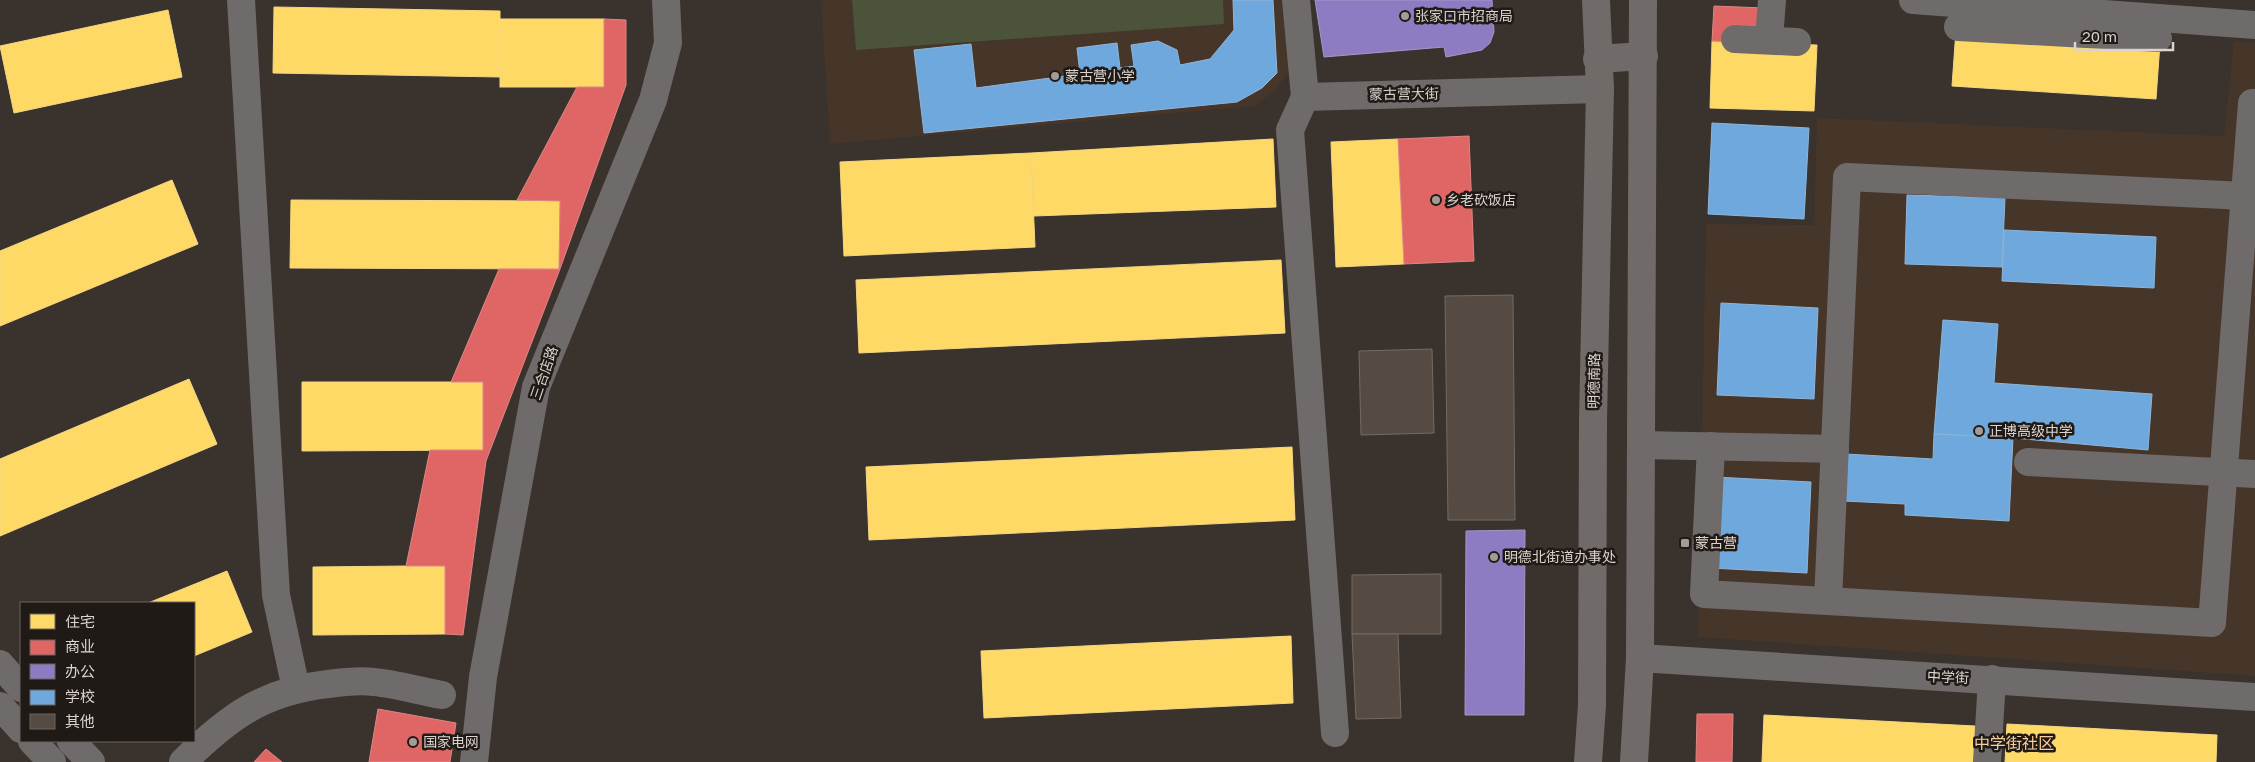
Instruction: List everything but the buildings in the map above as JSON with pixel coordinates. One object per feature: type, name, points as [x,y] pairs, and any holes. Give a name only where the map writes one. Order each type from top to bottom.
[{"type":"main road","name":"明德南路","points":[[1588,762],[1592,705],[1593,420],[1600,90],[1597,59],[1596,0]]},
{"type":"main road","points":[[1634,762],[1640,658],[1643,0]]},
{"type":"main road","points":[[1597,59],[1644,56]]},
{"type":"street","points":[[241,0],[276,596],[296,689]]},
{"type":"street","name":"三合店路","points":[[474,762],[484,677],[536,387],[653,100],[668,43],[666,0]]},
{"type":"street","points":[[1296,0],[1305,97],[1290,130],[1335,733]]},
{"type":"street","points":[[1768,40],[1772,0]]},
{"type":"street","points":[[1913,0],[2158,38]]},
{"type":"street","points":[[1958,27],[2059,22],[2255,25]]},
{"type":"street","points":[[1735,39],[1797,42]]},
{"type":"street","name":"蒙古营大街","points":[[1305,97],[1600,90]]},
{"type":"street","points":[[1711,446],[1704,594],[2212,623],[2223,473],[2244,352],[2248,257],[2245,196],[2252,103],[2255,104]]},
{"type":"street","points":[[1828,601],[1847,177],[2245,196]]},
{"type":"street","points":[[1642,445],[1835,449]]},
{"type":"street","points":[[2028,462],[2255,474]]},
{"type":"street","name":"中学街","points":[[1640,658],[2255,697]]},
{"type":"street","points":[[0,664],[20,687]]},
{"type":"street","points":[[1987,762],[1992,679]]},
{"type":"street","points":[[184,762],[232,718],[280,693],[342,682],[374,682],[442,695]]},
{"type":"street","points":[[0,706],[20,728]]},
{"type":"street","points":[[33,742],[52,762]]},
{"type":"street","points":[[72,742],[91,762]]},
{"type":"shaded area","name":"蒙古营小学","points":[[821,0],[1290,0],[1295,62],[1276,90],[1255,106],[830,144]]},
{"type":"shaded area","name":"正博高级中学","points":[[2234,41],[2255,43],[2255,676],[1698,637],[1706,224],[1814,225],[1817,118],[2224,136]]},
{"type":"green space","points":[[852,0],[1223,0],[1224,24],[856,50]]},
{"type":"place","name":"张家口市招商局","points":[[1405,16]]},
{"type":"place","name":"蒙古营小学","points":[[1055,76]]},
{"type":"place","name":"乡老砍饭店","points":[[1436,200]]},
{"type":"place","name":"正博高级中学","points":[[1979,431]]},
{"type":"place","name":"蒙古营","points":[[1685,543]]},
{"type":"place","name":"明德北街道办事处","points":[[1494,557]]},
{"type":"place","name":"国家电网","points":[[413,742]]},
{"type":"district","name":"中学街社区","points":[[2014,743]]}]
